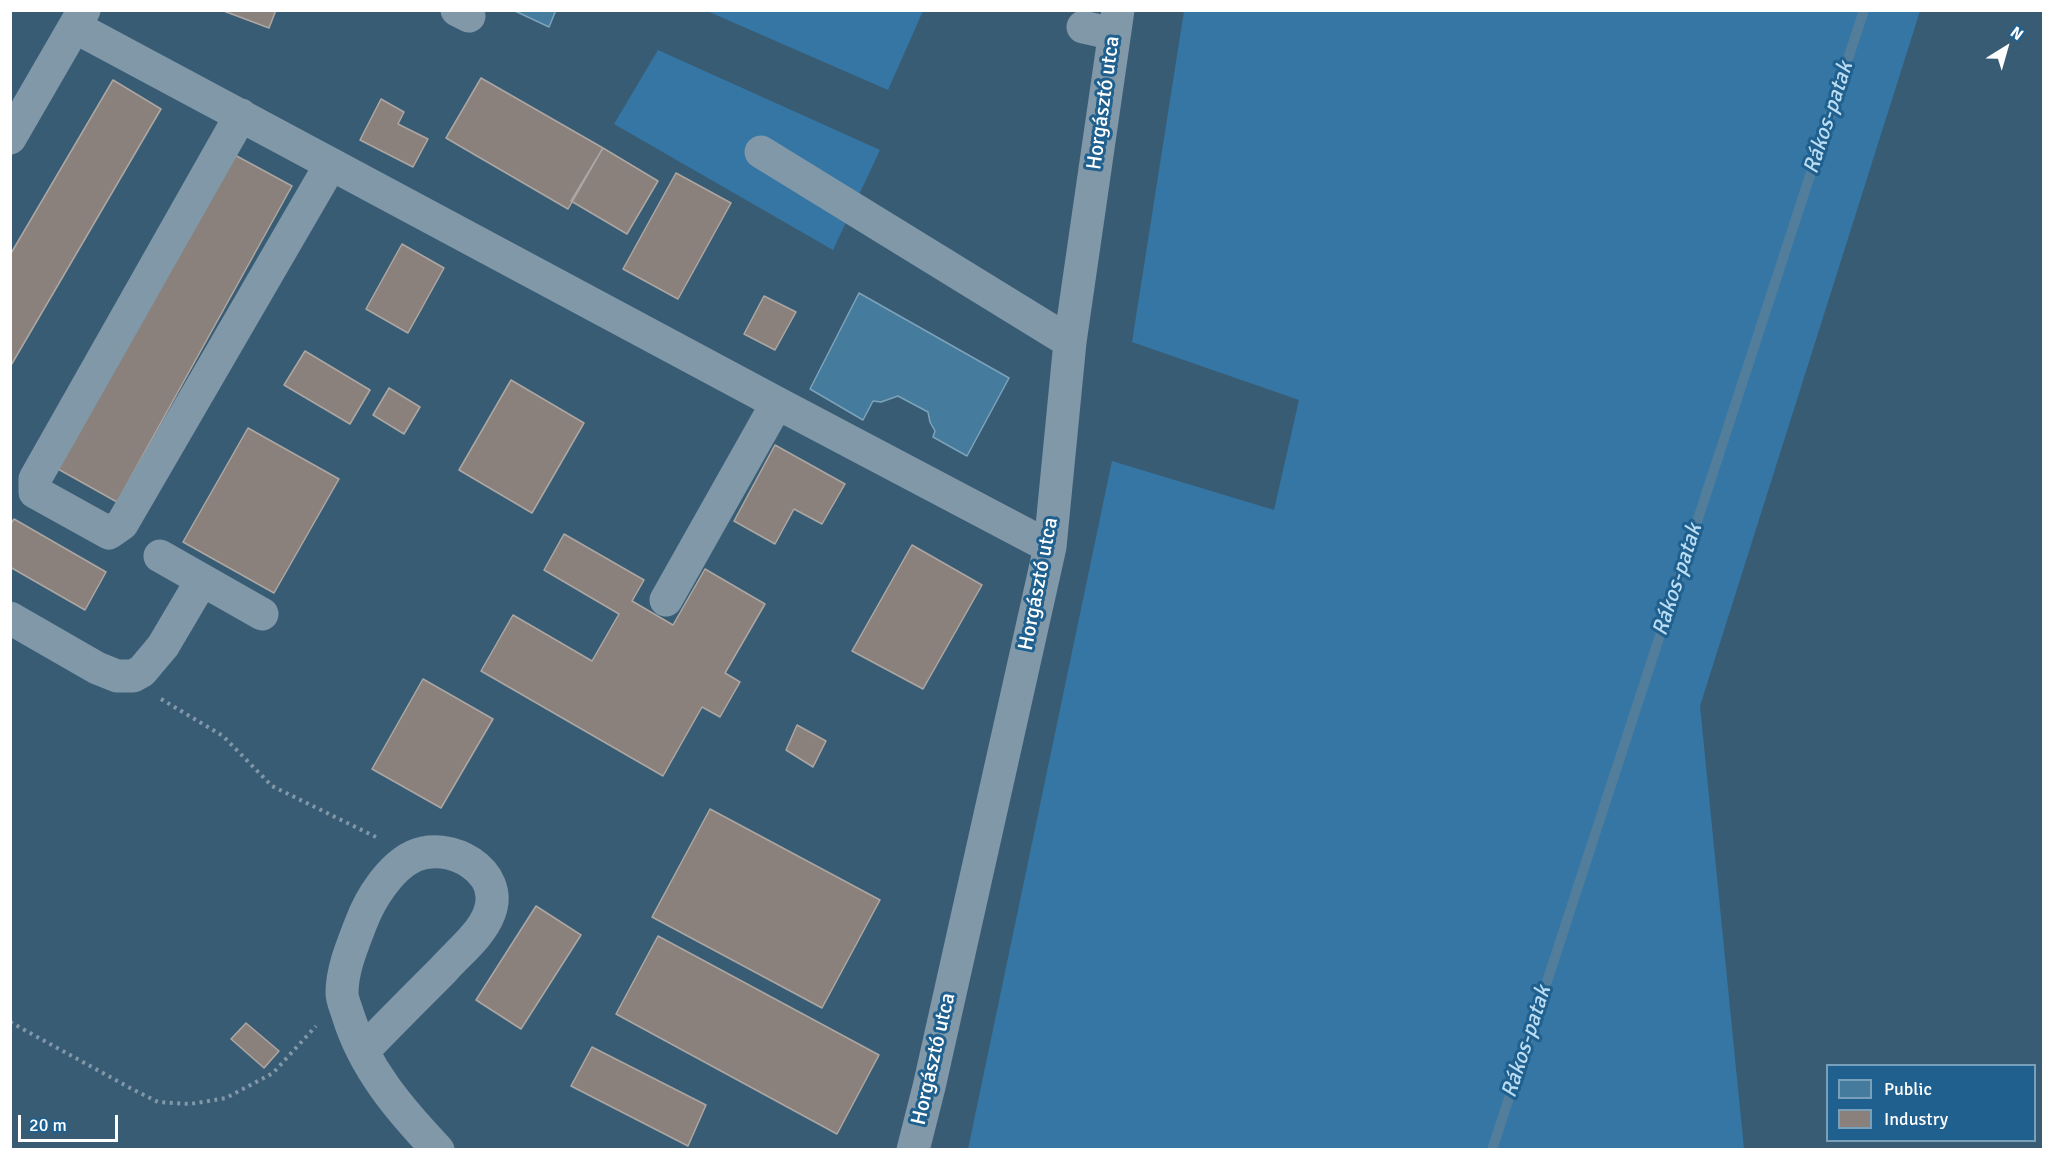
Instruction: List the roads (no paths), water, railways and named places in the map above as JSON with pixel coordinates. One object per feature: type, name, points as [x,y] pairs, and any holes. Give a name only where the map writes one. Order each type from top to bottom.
[{"type":"street","points":[[10,138],[80,19],[241,115],[331,164],[1050,547]]},
{"type":"street","points":[[1083,27],[1116,22]]},
{"type":"street","name":"Horgásztó utca","points":[[913,1149],[1050,547],[1070,342],[1116,22]]},
{"type":"street","points":[[241,115],[35,479],[35,492],[109,533],[122,524],[331,164]]},
{"type":"street","points":[[761,152],[1070,342]]},
{"type":"street","points":[[666,600],[777,403]]},
{"type":"street","points":[[160,556],[262,614]]},
{"type":"street","points":[[10,618],[97,668],[125,677],[133,676],[142,671],[163,646],[202,580]]},
{"type":"street","points":[[363,1051],[469,942],[489,914],[492,901],[485,876],[476,866],[462,857],[444,852],[414,856],[388,878],[364,914],[346,967],[342,994],[352,1026],[363,1051],[381,1083],[411,1121],[438,1149]]},
{"type":"waterway","name":"Rákos-patak","points":[[1492,1150],[1864,10]]}]
